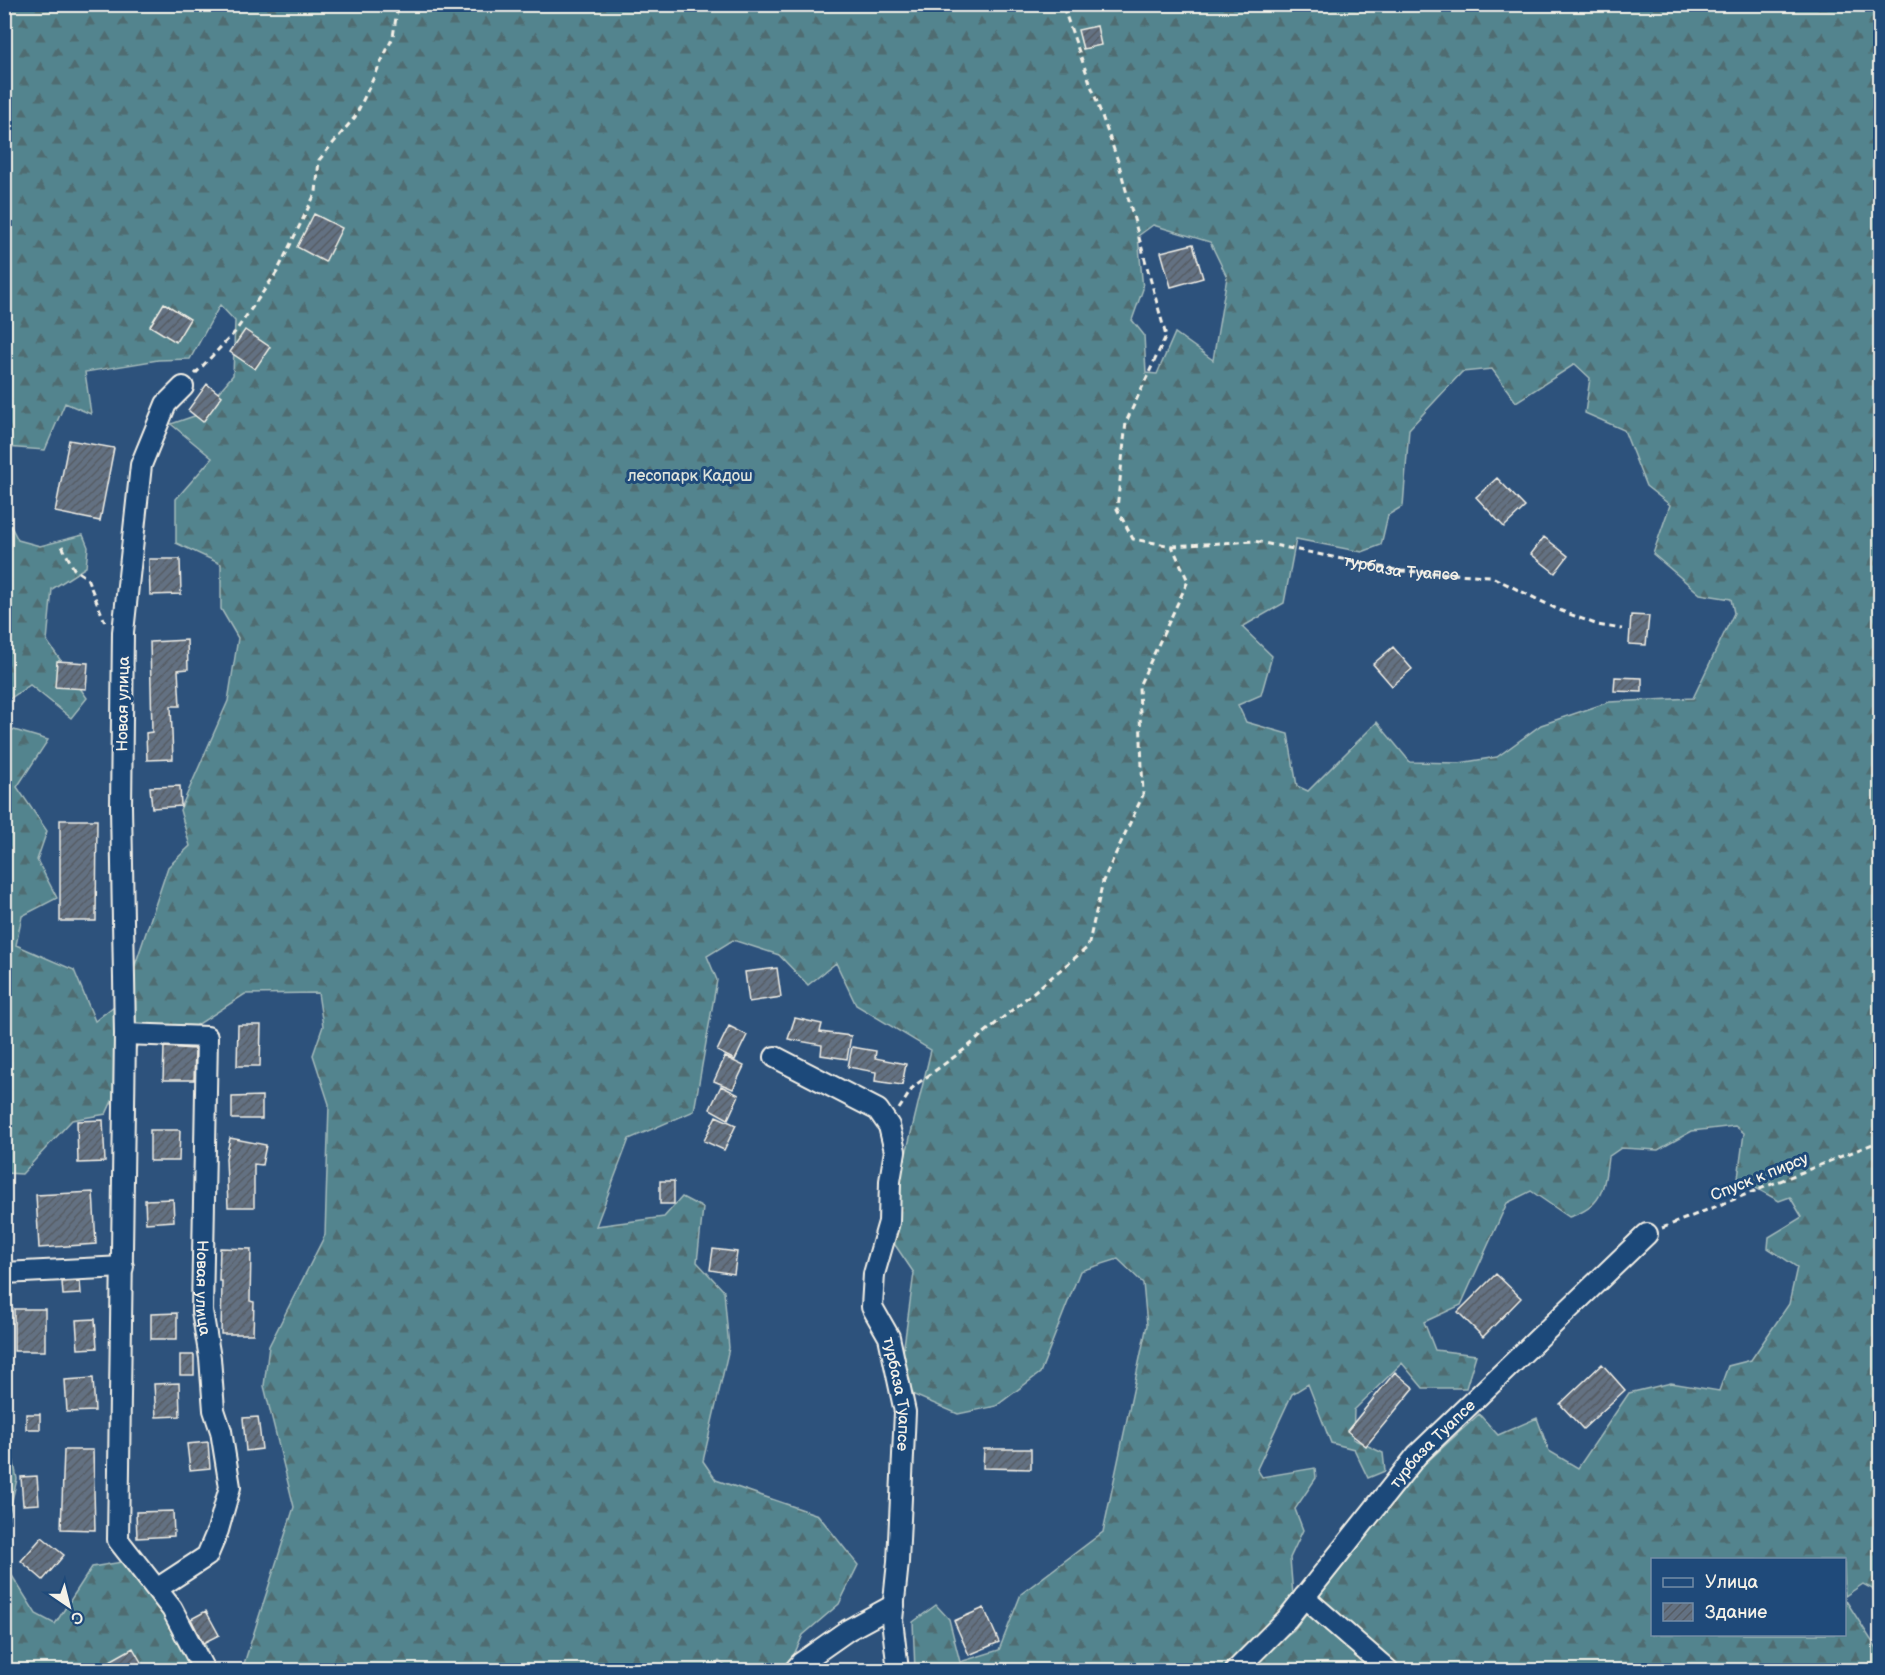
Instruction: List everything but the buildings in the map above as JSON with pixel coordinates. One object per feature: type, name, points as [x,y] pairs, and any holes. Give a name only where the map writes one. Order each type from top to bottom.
[{"type":"street","name":"Новая улица","points":[[183,387],[166,404],[141,465],[123,633],[122,807],[125,1034],[118,1540],[158,1588],[204,1671]]},
{"type":"street","name":"Новая улица","points":[[125,1034],[207,1037],[202,1311],[210,1358],[214,1410],[221,1431],[230,1487],[218,1530],[207,1556],[158,1588]]},
{"type":"street","points":[[774,1057],[878,1110],[889,1126]]},
{"type":"street","name":"турбаза Туапсе","points":[[889,1126],[895,1151],[890,1181],[890,1222],[874,1274],[872,1307],[889,1337],[905,1412],[904,1473],[892,1620],[898,1671]]},
{"type":"street","name":"турбаза Туапсе","points":[[1236,1671],[1287,1619],[1417,1455],[1647,1234]]},
{"type":"street","points":[[4,1273],[123,1267]]},
{"type":"street","points":[[1304,1598],[1388,1671]]},
{"type":"street","points":[[795,1671],[801,1663],[848,1630],[894,1605]]},
{"type":"path","points":[[183,387],[234,332],[277,272],[316,192],[319,160],[355,117],[393,37],[398,4]]},
{"type":"path","name":"турбаза Туапсе","points":[[1062,4],[1118,161],[1166,336],[1126,422],[1117,509],[1133,539],[1172,546],[1254,541],[1401,571],[1490,576],[1559,610],[1598,625],[1622,629]]},
{"type":"path","points":[[62,546],[74,569],[87,579],[109,631]]},
{"type":"path","points":[[889,1126],[914,1086],[965,1049],[1088,947],[1103,881],[1143,795],[1139,686],[1188,581],[1172,546]]},
{"type":"path","name":"Спуск к пирсу","points":[[1647,1234],[1881,1141]]},
{"type":"green space","name":"лесопарк Кадош","points":[[5,5],[1880,5],[1880,1593],[1863,1584],[1846,1595],[1846,1558],[1651,1558],[1651,1636],[1846,1636],[1846,1601],[1880,1654],[1880,1670],[915,1670],[913,1622],[936,1605],[949,1619],[960,1662],[999,1650],[1021,1594],[1103,1532],[1147,1325],[1143,1283],[1118,1259],[1080,1271],[1040,1373],[996,1406],[958,1414],[907,1392],[900,1375],[914,1273],[887,1233],[931,1050],[856,1005],[836,963],[808,985],[779,955],[733,940],[707,956],[717,980],[694,1111],[629,1139],[596,1226],[664,1217],[682,1197],[703,1208],[697,1262],[724,1291],[729,1348],[703,1461],[716,1480],[818,1515],[858,1565],[839,1604],[803,1635],[787,1670],[730,1670],[719,1661],[712,1670],[242,1670],[294,1507],[264,1386],[269,1346],[325,1235],[329,1104],[313,1055],[323,1026],[318,993],[245,994],[191,1029],[144,1031],[106,1114],[72,1120],[22,1174],[5,1173],[4,727],[48,740],[17,787],[47,831],[37,860],[57,898],[22,916],[16,945],[74,970],[95,1021],[124,998],[168,867],[190,846],[180,810],[228,701],[238,638],[221,609],[221,564],[176,543],[176,499],[212,458],[171,424],[200,414],[233,375],[235,321],[220,305],[190,359],[158,360],[85,372],[91,414],[65,403],[45,450],[5,447]],"holes":[[[1153,225],[1210,242],[1227,277],[1213,360],[1175,333],[1157,374],[1146,373],[1144,335],[1132,320],[1143,289],[1138,236]],[[1575,364],[1590,378],[1585,413],[1624,430],[1646,486],[1670,505],[1653,554],[1700,594],[1731,599],[1734,613],[1693,698],[1609,702],[1541,725],[1497,757],[1459,763],[1410,762],[1377,722],[1308,791],[1297,786],[1288,734],[1246,722],[1238,705],[1261,695],[1272,656],[1242,627],[1284,603],[1296,539],[1362,552],[1381,545],[1388,515],[1403,506],[1409,429],[1462,372],[1492,369],[1516,402]],[[1735,1126],[1744,1133],[1738,1178],[1779,1201],[1790,1197],[1802,1217],[1769,1237],[1768,1248],[1797,1267],[1789,1304],[1751,1360],[1728,1366],[1719,1391],[1671,1383],[1629,1393],[1578,1468],[1549,1451],[1537,1418],[1498,1435],[1479,1414],[1401,1486],[1294,1630],[1260,1654],[1293,1596],[1290,1558],[1303,1530],[1295,1509],[1316,1478],[1315,1468],[1262,1477],[1257,1469],[1292,1394],[1308,1384],[1331,1443],[1354,1449],[1368,1478],[1385,1471],[1383,1453],[1353,1439],[1354,1410],[1402,1363],[1423,1388],[1466,1388],[1476,1355],[1435,1350],[1424,1322],[1461,1305],[1507,1203],[1531,1191],[1569,1217],[1589,1208],[1595,1202],[1603,1187],[1608,1157],[1621,1148],[1658,1150],[1692,1131]]]},
{"type":"green space","points":[[4,513],[18,540],[40,546],[83,535],[88,547],[86,567],[52,589],[47,641],[87,698],[71,718],[30,685],[5,702]]},
{"type":"green space","points":[[8,1433],[17,1479],[5,1530],[4,1434]]},
{"type":"green space","points":[[128,1561],[206,1646],[212,1670],[5,1670],[4,1563],[36,1614],[55,1624],[92,1567]]}]
